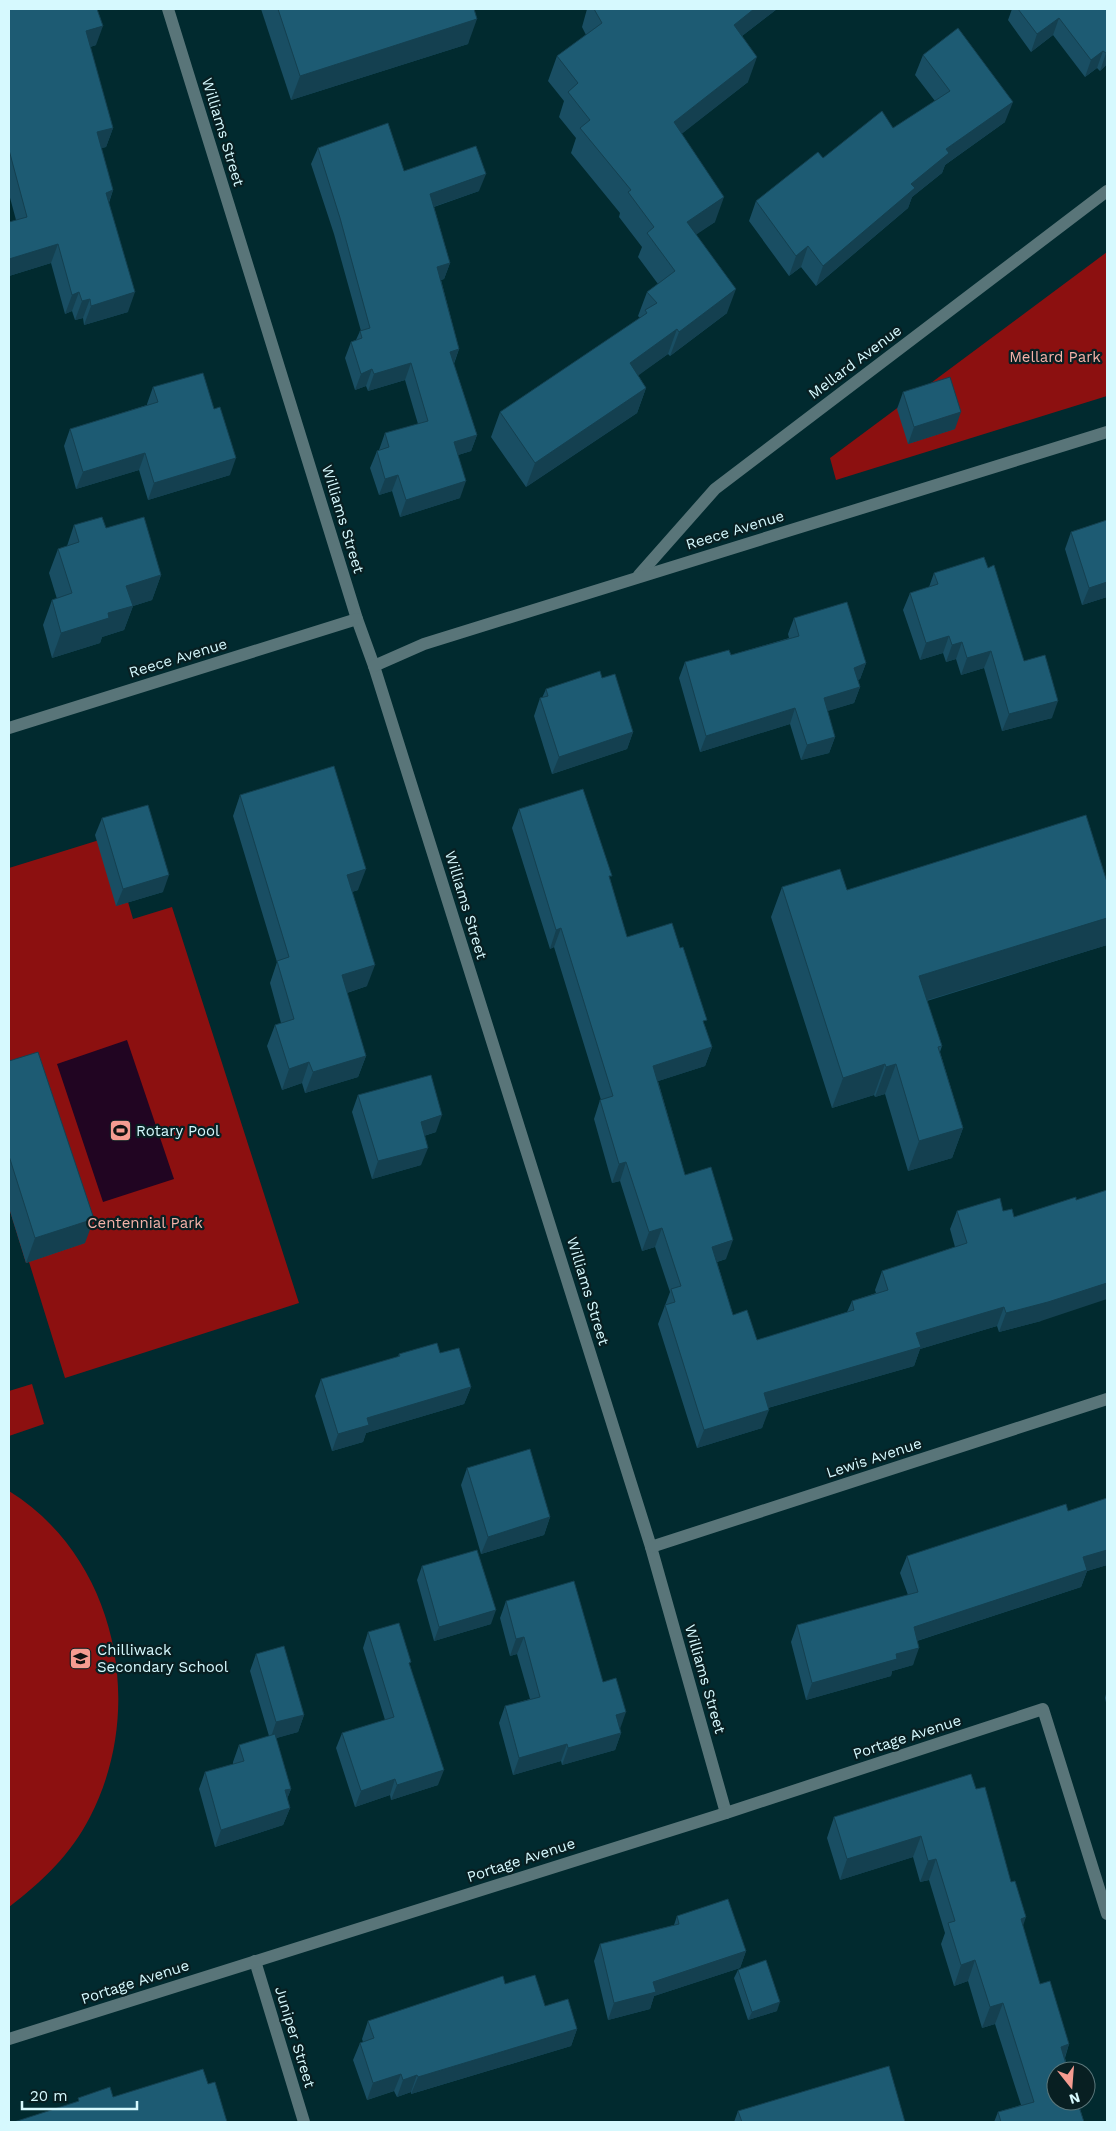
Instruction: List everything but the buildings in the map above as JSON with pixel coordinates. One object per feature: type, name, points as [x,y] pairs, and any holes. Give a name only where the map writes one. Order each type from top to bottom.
[{"type":"street","name":"Williams Street","points":[[168,9],[357,619],[374,666],[651,1547],[726,1813]]},
{"type":"street","name":"Mellard Avenue","points":[[638,576],[715,489],[1107,191]]},
{"type":"street","name":"Reece Avenue","points":[[374,666],[424,644],[638,576],[1107,432]]},
{"type":"street","name":"Reece Avenue","points":[[9,728],[357,619]]},
{"type":"street","name":"Lewis Avenue","points":[[651,1547],[1107,1400]]},
{"type":"street","name":"Portage Avenue","points":[[9,2039],[726,1813],[1043,1709],[1107,1914]]},
{"type":"street","name":"Juniper Street","points":[[255,1961],[304,2122]]},
{"type":"green space","name":"Mellard Park","points":[[1107,252],[1107,396],[836,480],[830,458]]},
{"type":"green space","name":"Centennial Park","points":[[109,837],[133,919],[172,907],[299,1303],[65,1378],[29,1262],[26,1263],[9,1208],[9,868]]},
{"type":"green space","points":[[32,1384],[44,1424],[9,1436],[9,1391]]},
{"type":"green space","points":[[9,1491],[46,1520],[75,1555],[97,1595],[111,1638],[118,1683],[117,1729],[107,1774],[90,1817],[65,1855],[33,1888],[9,1907]]},
{"type":"shaded area","points":[[127,1040],[174,1179],[103,1202],[57,1064]]},
{"type":"place","name":"Rotary Pool","points":[[120,1131]]},
{"type":"place","name":"Chilliwack Secondary School","points":[[81,1659]]}]
